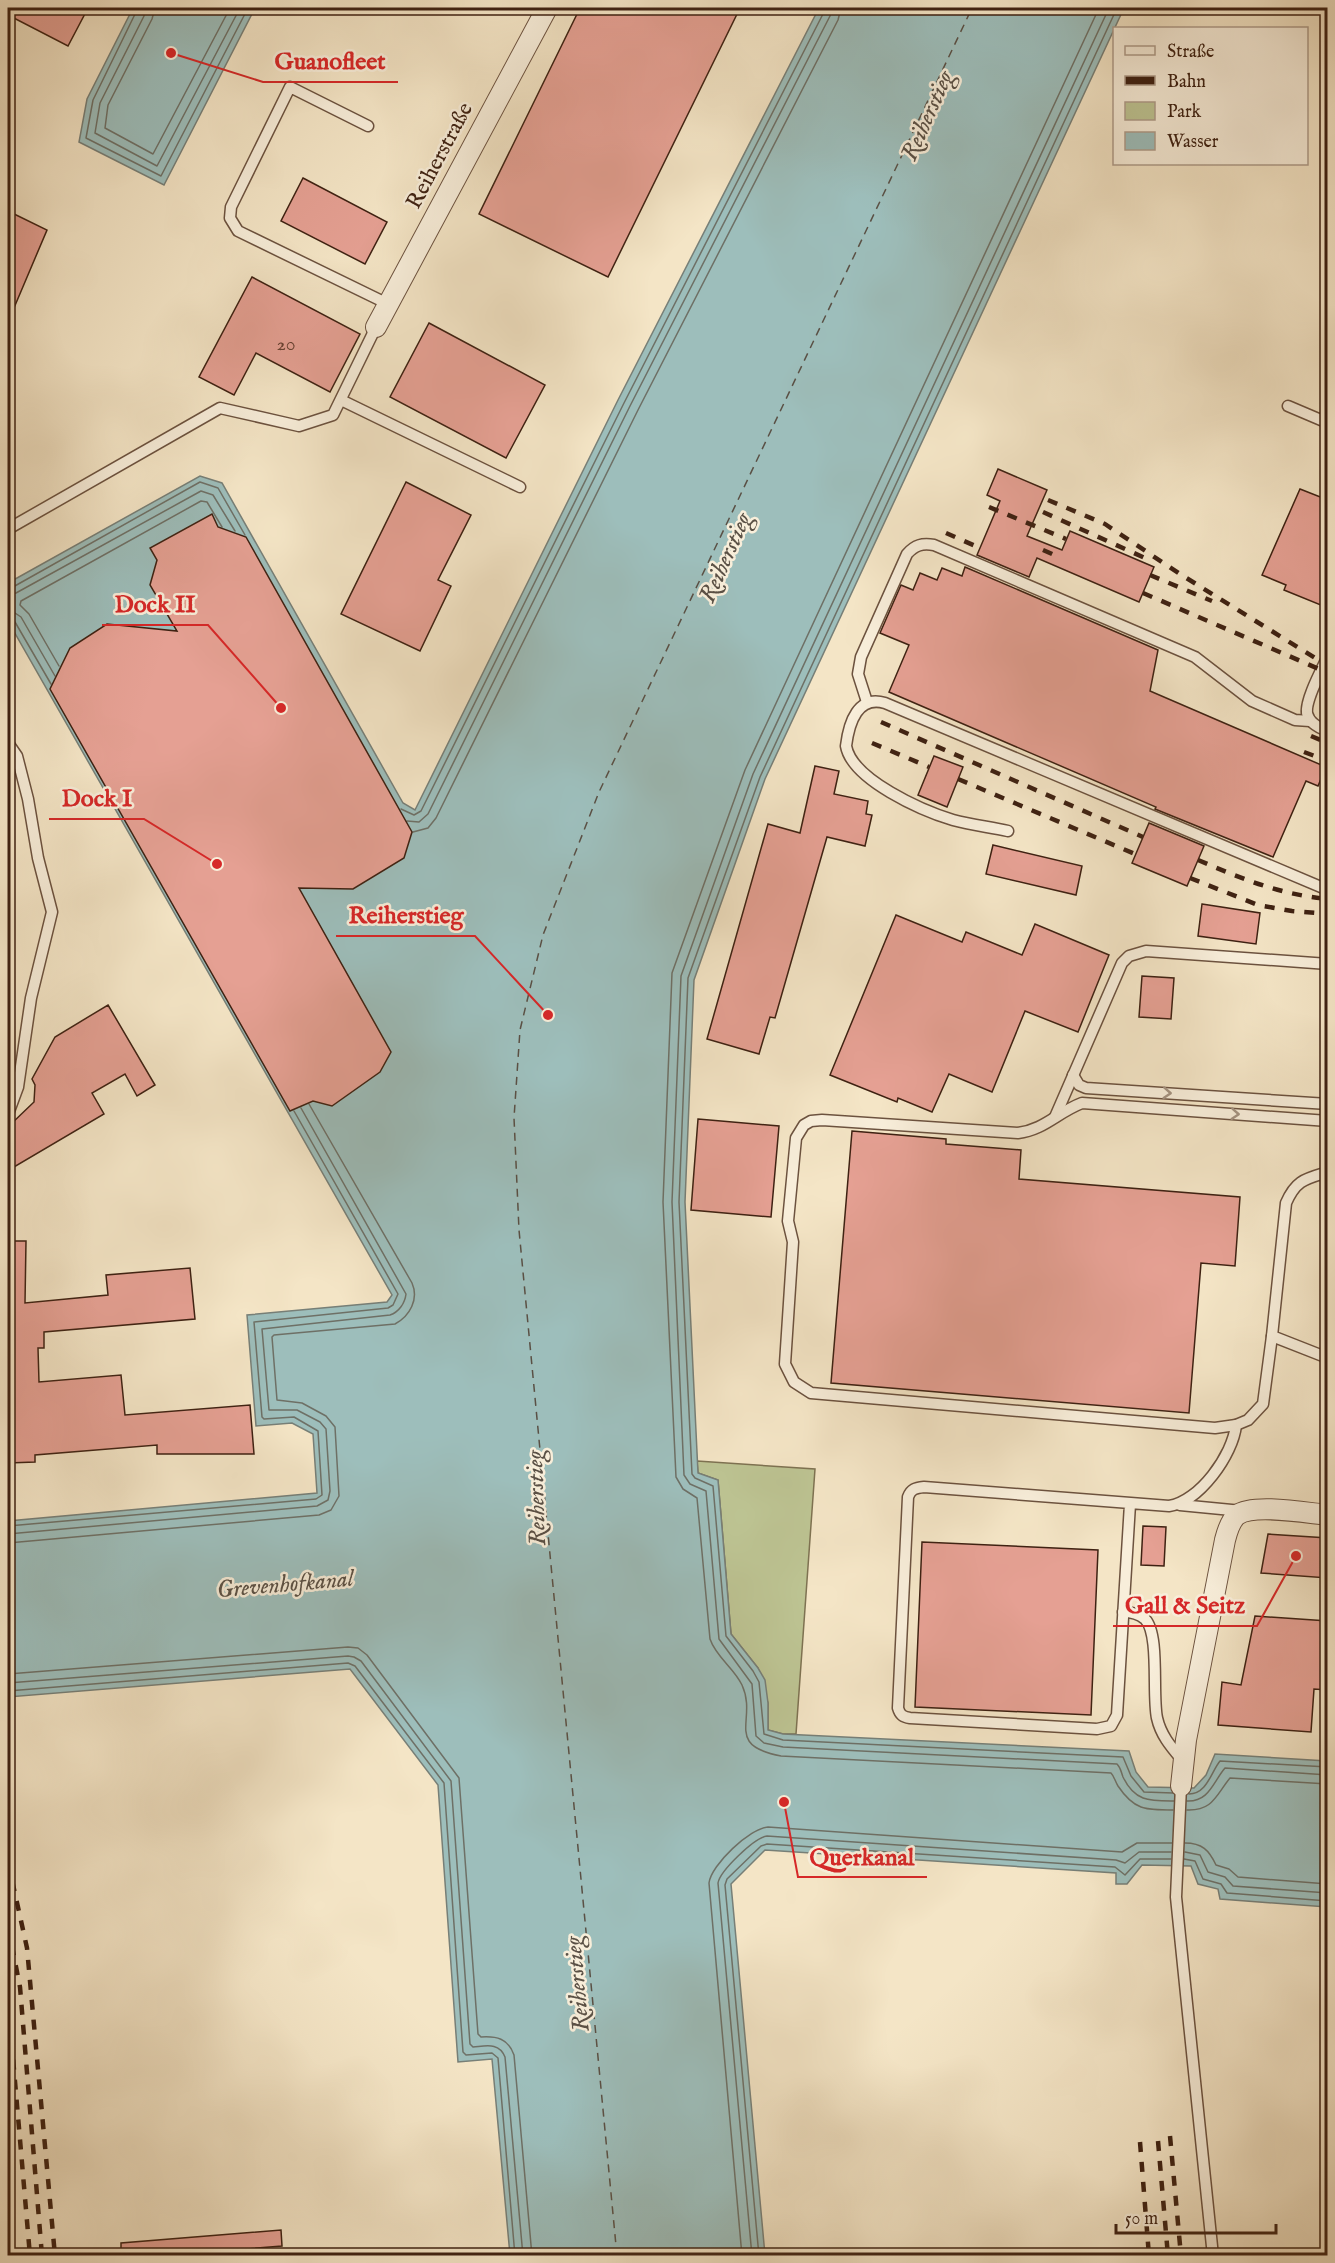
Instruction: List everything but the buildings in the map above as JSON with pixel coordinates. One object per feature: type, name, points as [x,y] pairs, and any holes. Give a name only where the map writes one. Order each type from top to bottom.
[{"type":"street","name":"Reiherstraße","points":[[376,327],[547,8]]},
{"type":"street","points":[[1181,1786],[1225,1540],[1230,1525],[1240,1514],[1257,1510],[1328,1515]]},
{"type":"lane","points":[[368,126],[290,87],[231,207],[230,218],[238,231],[388,304]]},
{"type":"lane","points":[[8,529],[220,408],[298,426],[333,415],[376,327]]},
{"type":"lane","points":[[341,400],[520,487]]},
{"type":"lane","points":[[1288,406],[1328,423]]},
{"type":"lane","points":[[867,702],[858,674],[861,657],[907,554],[917,545],[924,544],[934,545],[1195,657],[1252,701],[1294,720],[1310,721],[1328,731]]},
{"type":"lane","points":[[1310,721],[1307,712],[1308,702],[1328,656]]},
{"type":"lane","points":[[1008,831],[955,821],[928,812],[900,798],[865,774],[853,761],[846,746],[857,711],[867,702],[876,700],[885,703],[1328,890]]},
{"type":"lane","points":[[8,743],[17,756],[28,799],[38,858],[52,912],[32,998],[18,1087],[8,1114]]},
{"type":"lane","points":[[1055,1117],[1122,963],[1137,952],[1328,964]]},
{"type":"lane","points":[[1073,1076],[1082,1087],[1328,1104]]},
{"type":"lane","points":[[1136,1091],[1077,1105],[1040,1128],[1018,1133],[822,1120],[811,1121],[804,1125],[796,1138],[788,1221],[793,1242],[784,1352],[788,1374],[801,1388],[821,1395],[1215,1428],[1236,1425],[1248,1420],[1263,1404],[1286,1203],[1292,1189],[1302,1180],[1328,1172]]},
{"type":"lane","points":[[1077,1105],[1328,1121]]},
{"type":"lane","points":[[1272,1336],[1328,1358]]},
{"type":"lane","points":[[1179,1505],[1188,1500],[1223,1462],[1235,1437],[1236,1425]]},
{"type":"lane","points":[[1130,1503],[1117,1715],[1111,1726],[1105,1729],[909,1718],[899,1713],[906,1521],[908,1497],[910,1491],[915,1488],[1179,1505],[1240,1514]]},
{"type":"lane","points":[[1123,1612],[1138,1614],[1149,1624],[1154,1655],[1157,1716],[1168,1744],[1184,1761]]},
{"type":"lane","points":[[1181,1786],[1176,1897],[1213,2256]]},
{"type":"green space","points":[[697,1461],[815,1469],[796,1734],[783,1734],[768,1730],[768,1703],[758,1668],[731,1634],[718,1480],[698,1473]]},
{"type":"water","points":[[133,8],[255,8],[164,185],[79,142],[87,99]]},
{"type":"water","name":"Grevenhofkanal","points":[[819,8],[1124,8],[1115,27],[1113,27],[1113,32],[765,779],[694,980],[685,1202],[698,1473],[718,1480],[731,1634],[765,1680],[768,1730],[783,1734],[1129,1751],[1136,1772],[1148,1787],[1194,1788],[1206,1775],[1215,1754],[1327,1761],[1327,1907],[1220,1899],[1218,1889],[1198,1884],[1191,1866],[1142,1865],[1127,1884],[1116,1884],[1116,1873],[765,1850],[731,1884],[765,2255],[510,2255],[492,2059],[458,2062],[438,1785],[350,1669],[8,1697],[8,1521],[317,1493],[313,1434],[292,1423],[256,1426],[247,1315],[387,1302],[392,1295],[8,621],[8,583],[200,476],[222,483],[403,803],[415,810],[618,400]]},
{"type":"ferry route","points":[[617,2256],[519,1230],[514,1118],[520,1030],[543,935],[599,792],[972,8]]},
{"type":"railway","points":[[1048,500],[1105,524],[1180,574],[1328,666]]},
{"type":"railway","points":[[989,507],[1066,539]]},
{"type":"railway","points":[[1043,512],[1145,558]]},
{"type":"railway","points":[[946,533],[980,548]]},
{"type":"railway","points":[[1043,550],[1059,557]]},
{"type":"railway","points":[[1150,575],[1212,601]]},
{"type":"railway","points":[[1143,593],[1319,669]]},
{"type":"railway","points":[[881,722],[1143,837]]},
{"type":"railway","points":[[1311,736],[1328,743]]},
{"type":"railway","points":[[872,743],[929,767]]},
{"type":"railway","points":[[1304,752],[1328,761]]},
{"type":"railway","points":[[958,779],[1135,854]]},
{"type":"railway","points":[[1198,860],[1277,890],[1328,899]]},
{"type":"railway","points":[[1190,878],[1258,905],[1328,914]]},
{"type":"railway","points":[[8,1862],[27,1948],[55,2256]]},
{"type":"railway","points":[[8,1926],[20,1987],[42,2256]]},
{"type":"railway","points":[[8,2000],[30,2256]]},
{"type":"railway","points":[[1170,2136],[1181,2256]]},
{"type":"railway","points":[[1158,2141],[1168,2256]]},
{"type":"railway","points":[[1140,2142],[1149,2256]]},
{"type":"place","name":"Guanofleet","points":[[171,53]]},
{"type":"place","name":"Dock II","points":[[281,708]]},
{"type":"place","name":"Dock I","points":[[217,864]]},
{"type":"place","name":"Reiherstieg","points":[[548,1015]]},
{"type":"place","name":"Gall & Seitz","points":[[1296,1556]]},
{"type":"place","name":"Querkanal","points":[[784,1802]]}]
